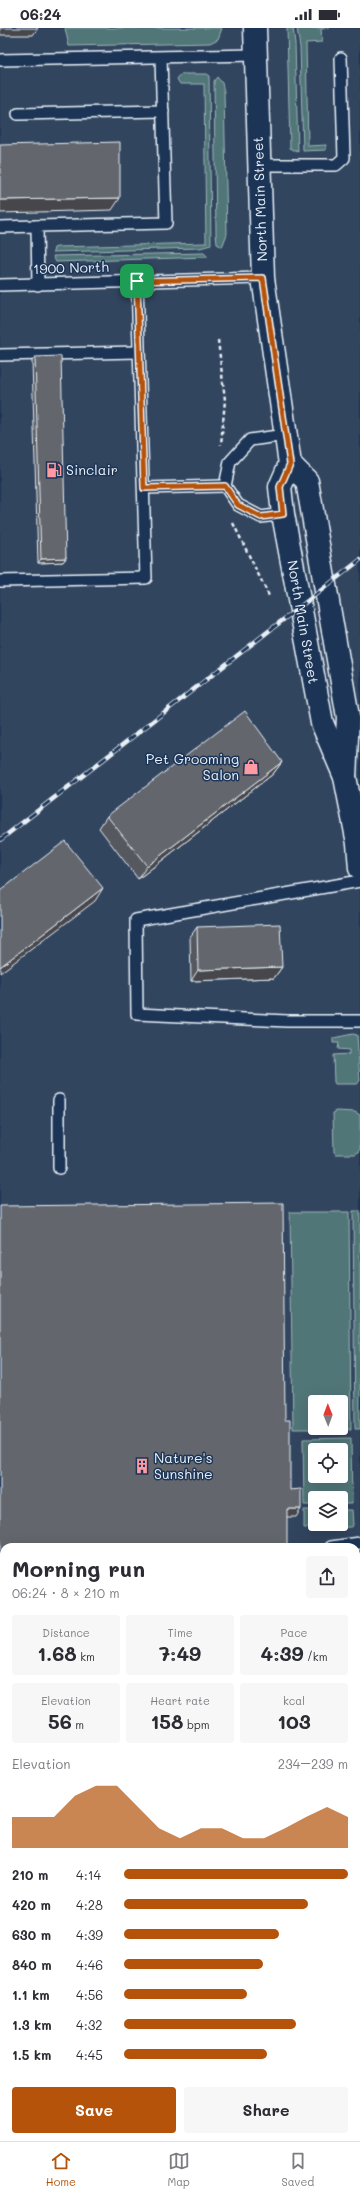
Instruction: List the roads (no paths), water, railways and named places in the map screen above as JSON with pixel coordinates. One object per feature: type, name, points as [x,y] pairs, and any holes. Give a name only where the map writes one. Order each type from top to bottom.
[{"type":"main road","name":"North Main Street","points":[[255,28],[258,165],[263,278],[290,464],[280,487],[283,514],[322,723],[345,777],[359,843],[360,868]]},
{"type":"main road","name":"North Main Street","points":[[290,464],[307,481],[323,572],[348,717],[345,777]]},
{"type":"lane","points":[[0,60],[255,55]]},
{"type":"lane","points":[[0,228],[166,223],[161,58]]},
{"type":"lane","points":[[258,165],[336,165],[344,158],[341,58]]},
{"type":"lane","points":[[18,114],[163,112]]},
{"type":"lane","points":[[37,226],[38,285]]},
{"type":"lane","name":"1900 North","points":[[0,285],[263,278]]},
{"type":"lane","points":[[0,580],[146,578],[137,281]]},
{"type":"lane","points":[[0,354],[138,352]]},
{"type":"lane","points":[[283,514],[261,517],[238,505],[225,486],[230,462],[250,440],[285,435]]},
{"type":"lane","points":[[144,488],[225,486]]},
{"type":"lane","points":[[360,881],[136,920],[137,1014],[287,1021],[360,1021]]},
{"type":"lane","points":[[58,1100],[59,1168]]},
{"type":"railway","points":[[0,840],[360,560]]},
{"type":"place","name":"Sinclair","points":[[54,470]]},
{"type":"place","name":"Pet Grooming Salon","points":[[251,767]]},
{"type":"place","name":"Nature's Sunshine","points":[[142,1466]]}]
